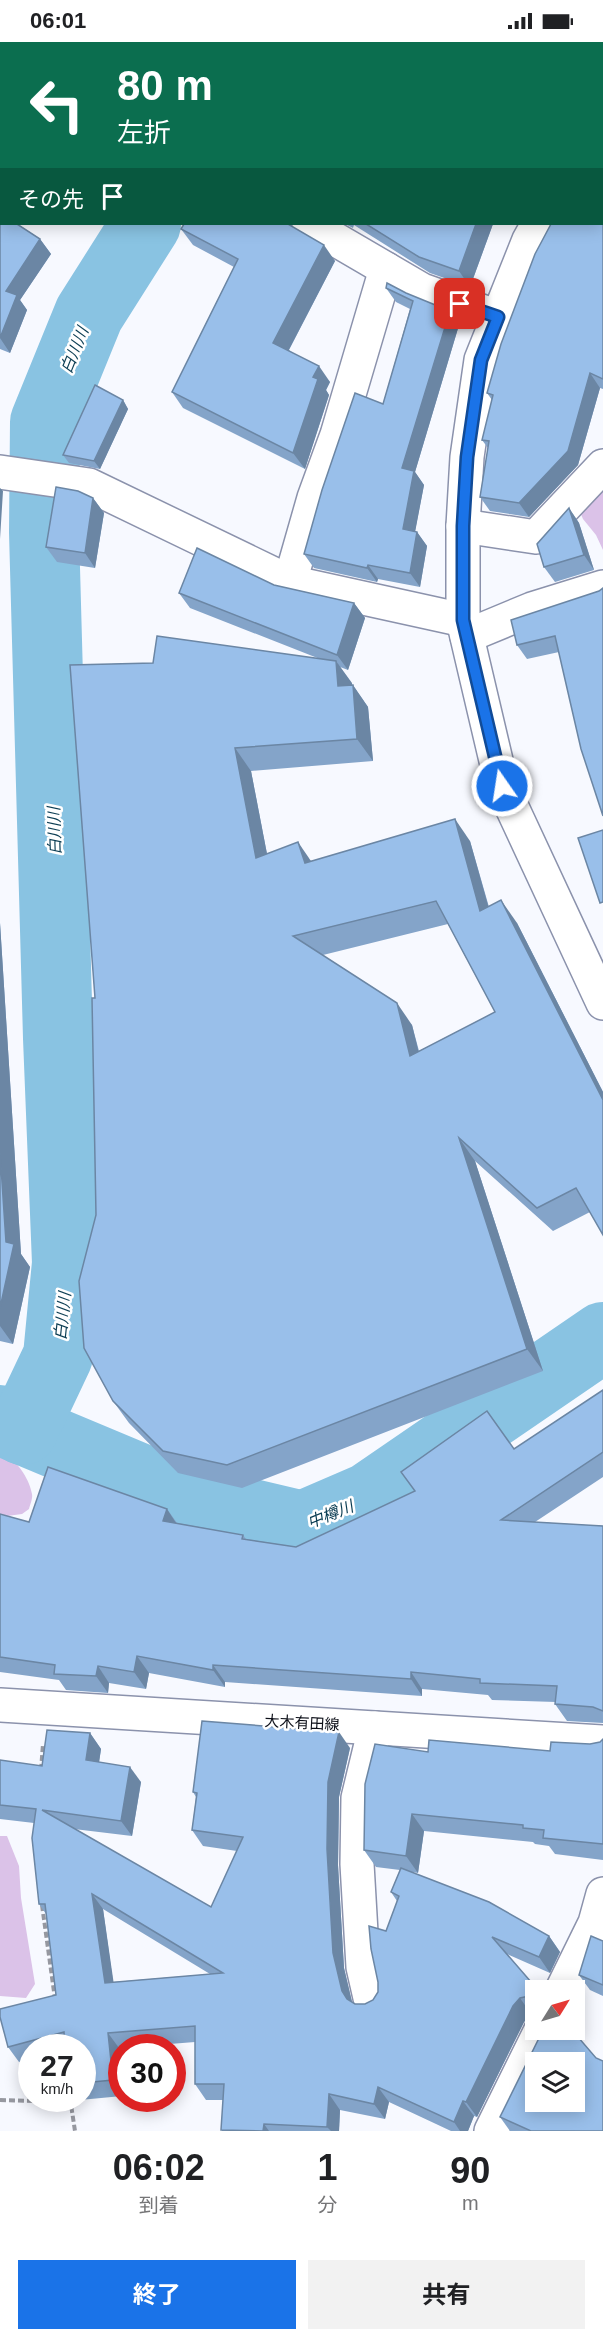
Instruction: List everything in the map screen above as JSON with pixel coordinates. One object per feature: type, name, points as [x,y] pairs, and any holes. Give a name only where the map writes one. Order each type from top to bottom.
[{"type":"street","points":[[311,225],[422,290],[498,317]]},
{"type":"street","points":[[537,225],[529,240],[481,360],[467,457],[463,526],[465,628],[502,786],[603,1003]]},
{"type":"street","points":[[290,582],[314,498],[337,435],[386,269]]},
{"type":"street","points":[[463,526],[536,537],[603,466]]},
{"type":"street","points":[[2,472],[89,485],[290,582],[465,628],[603,587]]},
{"type":"street","name":"大木有田線","points":[[0,1705],[603,1742]]},
{"type":"street","points":[[371,2002],[363,1967],[357,1864],[358,1798],[375,1728]]},
{"type":"street","points":[[567,1980],[595,1923],[603,1894]]},
{"type":"street","points":[[491,2131],[536,2040]]},
{"type":"path","points":[[41,1778],[45,1707]]},
{"type":"path","points":[[40,1896],[56,2001]]},
{"type":"path","points":[[0,2100],[18,2100]]},
{"type":"path","points":[[72,2112],[75,2131]]},
{"type":"shaded area","points":[[603,470],[603,550],[596,535],[583,519],[574,498]]},
{"type":"shaded area","points":[[0,1451],[16,1463],[25,1475],[30,1488],[32,1497],[29,1509],[22,1514],[0,1517]]},
{"type":"shaded area","points":[[0,1836],[7,1836],[19,1866],[21,1898],[35,1984],[26,1998],[0,1996]]},
{"type":"building","points":[[0,225],[19,225],[40,239],[6,291],[17,295],[0,338]]},
{"type":"building","points":[[183,225],[290,225],[324,245],[273,343],[319,366],[313,377],[318,379],[293,453],[172,392],[238,259],[181,229]]},
{"type":"building","points":[[368,225],[476,225],[459,271],[419,257]]},
{"type":"building","points":[[550,225],[603,225],[603,379],[590,373],[568,451],[519,503],[480,497],[489,441],[482,440],[493,395],[487,393],[501,344],[535,254]]},
{"type":"building","points":[[387,283],[450,311],[402,468],[414,471],[403,529],[417,532],[410,573],[368,565],[367,568],[304,554],[322,490],[355,393],[383,404],[413,301],[386,288]]},
{"type":"building","points":[[95,385],[123,400],[94,461],[63,455]]},
{"type":"building","points":[[56,487],[78,491],[93,498],[85,553],[46,547]]},
{"type":"building","points":[[569,508],[584,555],[544,567],[537,544]]},
{"type":"building","points":[[197,548],[274,585],[354,603],[337,655],[179,593]]},
{"type":"building","points":[[603,588],[603,816],[581,749],[555,636],[517,645],[511,620]]},
{"type":"building","points":[[157,636],[336,661],[338,686],[353,685],[357,739],[235,748],[256,858],[298,842],[305,863],[455,819],[480,911],[501,900],[603,1100],[603,1235],[576,1188],[537,1208],[459,1138],[527,1349],[227,1465],[163,1451],[113,1401],[84,1348],[79,1281],[96,1215],[92,998],[95,998],[70,665],[153,663]],"holes":[[[436,901],[495,1012],[410,1056],[397,1003],[293,936]]]},
{"type":"building","points":[[603,830],[603,902],[600,903],[578,838]]},
{"type":"building","points":[[0,1152],[6,1242],[14,1244],[0,1308]]},
{"type":"building","points":[[603,1390],[603,1452],[501,1520],[603,1526],[603,1711],[593,1707],[555,1704],[557,1686],[480,1683],[480,1679],[411,1672],[411,1679],[213,1665],[213,1670],[137,1656],[134,1672],[98,1666],[96,1676],[54,1674],[55,1665],[0,1657],[0,1514],[29,1522],[48,1467],[167,1509],[163,1521],[243,1535],[242,1539],[296,1547],[415,1491],[401,1472],[487,1411],[514,1449]]},
{"type":"building","points":[[202,1721],[339,1732],[328,1782],[327,1849],[333,1953],[342,1991],[347,1999],[355,2004],[365,2004],[373,2000],[378,1992],[369,1926],[386,1931],[399,1896],[391,1892],[401,1868],[489,1902],[549,1936],[539,1957],[492,1937],[529,1980],[525,1980],[525,1997],[520,1998],[513,2006],[454,2122],[378,2087],[374,2104],[329,2094],[327,2127],[264,2124],[263,2131],[221,2130],[224,2084],[195,2084],[195,2026],[108,2033],[108,2080],[96,2082],[96,2034],[64,2034],[64,2032],[18,2034],[18,2044],[8,2047],[0,2009],[56,1995],[45,1904],[39,1904],[32,1838],[36,1809],[0,1805],[0,1760],[42,1766],[47,1730],[90,1733],[86,1760],[130,1767],[121,1821],[42,1810],[211,1907],[243,1837],[192,1830],[197,1793],[193,1792]],"holes":[[[92,1894],[223,1973],[105,1983]]]},
{"type":"building","points":[[603,1739],[603,1844],[543,1838],[544,1830],[523,1828],[523,1825],[412,1814],[406,1856],[364,1850],[365,1784],[375,1744],[428,1752],[429,1740],[550,1751],[551,1742],[590,1744]]},
{"type":"building","points":[[591,1936],[603,1941],[603,1985],[579,1975]]},
{"type":"building","points":[[538,2040],[581,2040],[596,2058],[603,2061],[603,2131],[531,2131],[500,2117],[525,2066],[525,2112],[585,2112],[585,2052],[532,2052]]},
{"type":"waterway","name":"白川川","points":[[23,1430],[58,1356],[67,1263],[58,1038],[44,532],[45,422],[89,314],[145,225]]},
{"type":"waterway","name":"中樽川","points":[[0,1420],[189,1499],[303,1526],[368,1498],[603,1337]]},
{"type":"route","points":[[460,304],[498,317],[481,360],[467,457],[463,526],[463,620],[502,786]]}]
